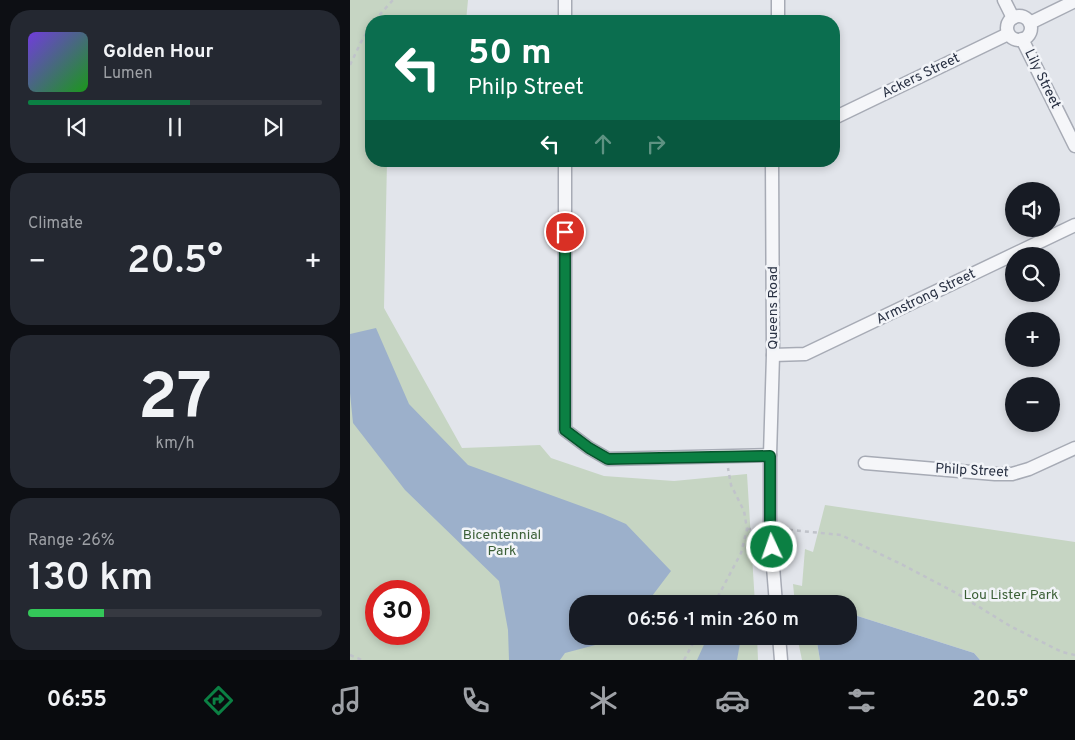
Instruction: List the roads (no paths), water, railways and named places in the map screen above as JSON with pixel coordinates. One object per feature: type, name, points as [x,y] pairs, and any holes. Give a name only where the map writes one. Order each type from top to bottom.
[{"type":"street","points":[[565,0],[565,15]]},
{"type":"street","points":[[778,0],[778,15]]},
{"type":"street","points":[[1004,0],[1013,18]]},
{"type":"street","points":[[1030,23],[1075,1]]},
{"type":"street","points":[[1020,16],[1030,23],[1029,35],[1022,39],[1014,39],[1008,34],[1006,27],[1013,18],[1020,16]]},
{"type":"street","name":"Ackers Street","points":[[840,115],[1008,34]]},
{"type":"street","name":"Lily Street","points":[[1022,39],[1075,146]]},
{"type":"street","points":[[565,167],[565,430],[589,448],[608,459],[770,456]]},
{"type":"street","name":"Queens Road","points":[[772,167],[773,355],[770,528],[775,595]]},
{"type":"street","name":"Armstrong Street","points":[[773,355],[805,354],[1075,225]]},
{"type":"street","name":"Philp Street","points":[[865,463],[1012,474],[1029,469],[1075,448]]},
{"type":"street","points":[[780,645],[781,660]]},
{"type":"water","points":[[376,328],[409,404],[468,465],[626,524],[671,571],[653,595],[569,595],[569,645],[595,645],[565,653],[560,660],[509,660],[508,630],[499,581],[405,490],[353,423],[350,393],[350,334]]},
{"type":"water","points":[[857,616],[974,653],[980,660],[820,660],[818,645],[857,645]]},
{"type":"water","points":[[704,645],[740,645],[737,660],[697,660]]},
{"type":"park label","name":"Bicentennial Park","points":[[502,544]]},
{"type":"park label","name":"Lou Lister Park","points":[[1011,595]]}]
